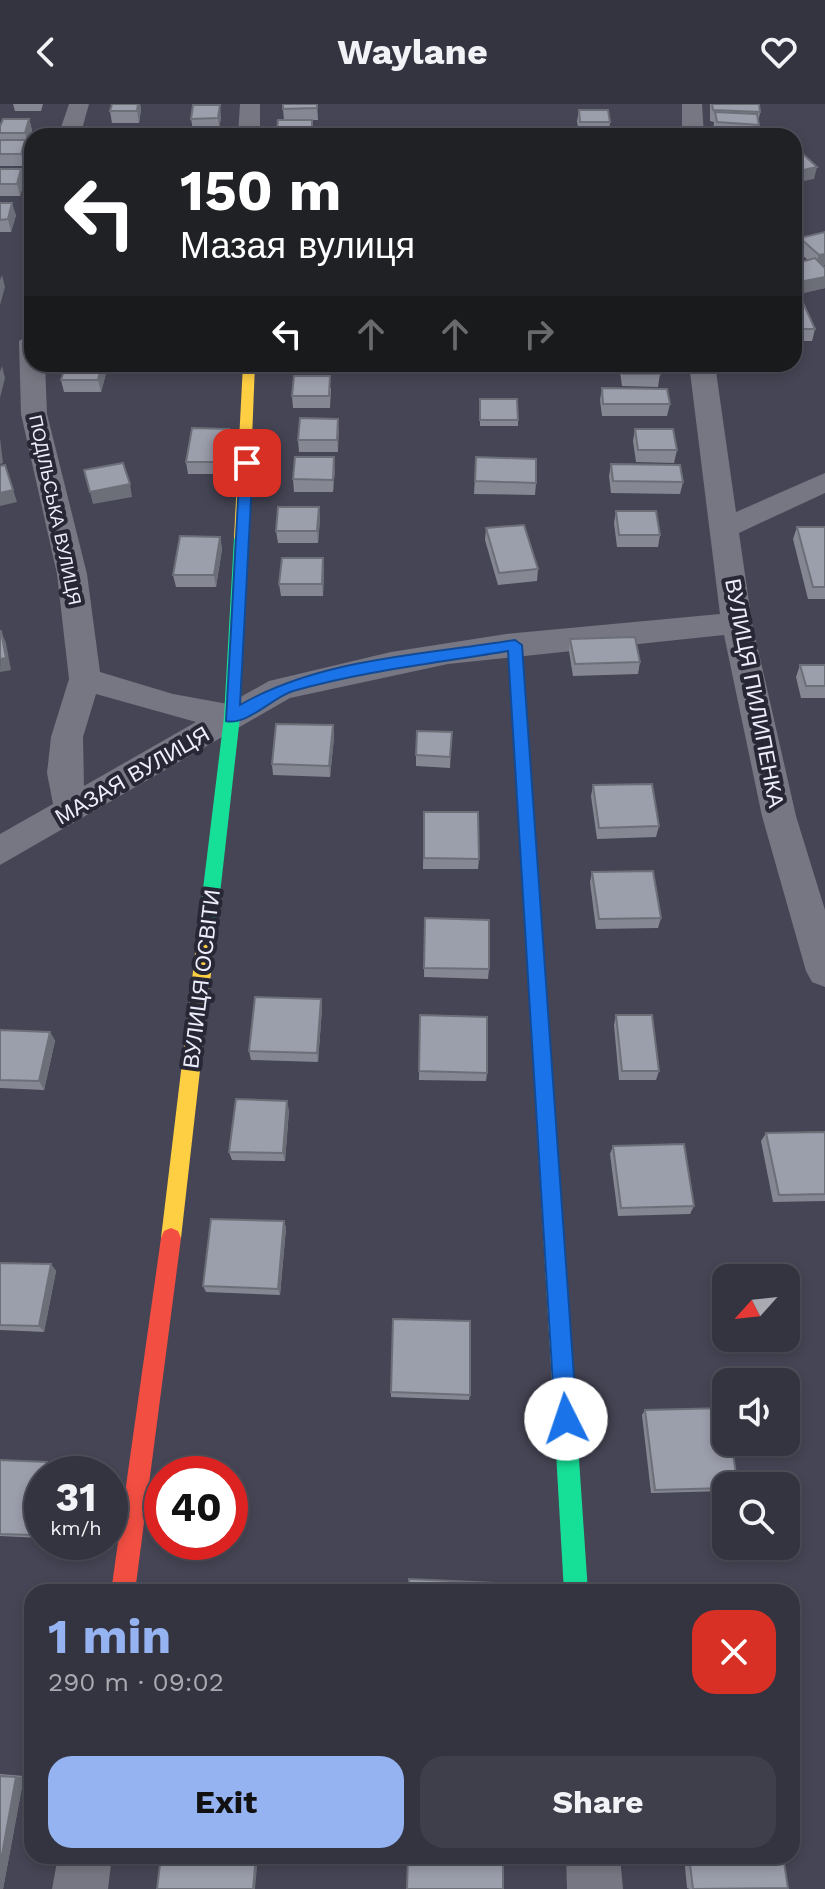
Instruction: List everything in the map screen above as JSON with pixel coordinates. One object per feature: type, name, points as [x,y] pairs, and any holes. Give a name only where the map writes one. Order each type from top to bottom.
[{"type":"street","points":[[72,128],[79,104]]},
{"type":"street","points":[[249,128],[250,104]]},
{"type":"street","points":[[692,104],[693,128]]},
{"type":"street","name":"ПОДІЛЬСЬКА ВУЛИЦЯ","points":[[33,372],[34,414],[72,574],[85,679]]},
{"type":"street","name":"ВУЛИЦЯ ОСВІТИ","points":[[124,1584],[162,1315],[232,717],[249,372]]},
{"type":"street","name":"ВУЛИЦЯ ПИЛИПЕНКА","points":[[703,372],[705,409],[726,528],[737,623],[779,816],[825,971]]},
{"type":"street","points":[[726,528],[825,482]]},
{"type":"street","name":"МАЗАЯ ВУЛИЦЯ","points":[[0,851],[280,689],[326,676],[515,645],[737,623]]},
{"type":"street","points":[[515,645],[575,1584]]},
{"type":"street","points":[[71,809],[64,773],[67,737],[85,679],[173,706],[232,717]]},
{"type":"street","points":[[80,1889],[84,1864]]},
{"type":"street","points":[[593,1864],[595,1889]]},
{"type":"building","points":[[112,104],[138,104],[137,111],[110,111]]},
{"type":"building","points":[[283,104],[317,104],[317,108],[283,109]]},
{"type":"building","points":[[712,104],[759,104],[760,112],[713,110]]},
{"type":"building","points":[[193,105],[220,105],[218,118],[191,119]]},
{"type":"building","points":[[579,110],[608,110],[610,122],[580,122]]},
{"type":"building","points":[[715,112],[757,114],[759,125],[717,122]]},
{"type":"building","points":[[3,119],[29,119],[24,133],[0,133]]},
{"type":"building","points":[[278,120],[312,120],[312,128],[277,128]]},
{"type":"building","points":[[0,140],[24,140],[21,154],[0,154]]},
{"type":"building","points":[[803,154],[817,167],[802,170]]},
{"type":"building","points":[[0,169],[21,169],[17,184],[0,184]]},
{"type":"building","points":[[0,203],[12,203],[8,219],[0,220]]},
{"type":"building","points":[[825,232],[825,254],[819,255],[802,238]]},
{"type":"building","points":[[815,258],[825,268],[825,277],[802,281],[802,262]]},
{"type":"building","points":[[802,301],[815,329],[802,329]]},
{"type":"building","points":[[64,372],[100,372],[98,380],[61,380]]},
{"type":"building","points":[[623,372],[660,374],[623,374]]},
{"type":"building","points":[[294,376],[330,376],[329,396],[292,396]]},
{"type":"building","points":[[602,388],[667,389],[670,404],[603,404]]},
{"type":"building","points":[[480,399],[517,399],[518,420],[480,420]]},
{"type":"building","points":[[300,418],[338,419],[337,440],[298,440]]},
{"type":"building","points":[[192,428],[229,429],[224,462],[186,462]]},
{"type":"building","points":[[635,429],[673,429],[677,450],[638,450]]},
{"type":"building","points":[[295,457],[334,457],[333,480],[293,479]]},
{"type":"building","points":[[476,457],[536,459],[536,483],[475,481]]},
{"type":"building","points":[[123,463],[130,484],[90,492],[84,470]]},
{"type":"building","points":[[611,464],[680,465],[683,482],[613,481]]},
{"type":"building","points":[[5,465],[13,490],[0,493],[0,466]]},
{"type":"building","points":[[278,507],[319,507],[317,531],[276,531]]},
{"type":"building","points":[[616,511],[656,511],[660,535],[619,535]]},
{"type":"building","points":[[524,525],[538,569],[499,573],[486,528]]},
{"type":"building","points":[[797,527],[825,527],[825,587],[813,587]]},
{"type":"building","points":[[180,536],[220,537],[214,575],[173,575]]},
{"type":"building","points":[[282,558],[323,558],[322,584],[279,584]]},
{"type":"building","points":[[0,631],[6,658],[0,659]]},
{"type":"building","points":[[635,637],[640,662],[575,664],[570,639]]},
{"type":"building","points":[[800,665],[825,665],[825,686],[806,686]]},
{"type":"building","points":[[276,724],[333,725],[329,766],[272,764]]},
{"type":"building","points":[[417,731],[452,732],[450,757],[416,755]]},
{"type":"building","points":[[652,784],[659,826],[599,828],[593,785]]},
{"type":"building","points":[[424,812],[478,812],[479,859],[424,858]]},
{"type":"building","points":[[653,871],[661,918],[599,919],[592,872]]},
{"type":"building","points":[[425,918],[489,920],[489,969],[424,968]]},
{"type":"building","points":[[255,997],[321,999],[317,1053],[249,1051]]},
{"type":"building","points":[[420,1015],[487,1017],[487,1073],[419,1071]]},
{"type":"building","points":[[616,1015],[652,1015],[659,1071],[622,1071]]},
{"type":"building","points":[[0,1030],[50,1032],[39,1081],[0,1080]]},
{"type":"building","points":[[236,1099],[287,1101],[283,1153],[229,1152]]},
{"type":"building","points":[[825,1132],[825,1194],[779,1195],[766,1133]]},
{"type":"building","points":[[684,1144],[694,1206],[621,1208],[613,1146]]},
{"type":"building","points":[[211,1219],[284,1221],[278,1289],[203,1286]]},
{"type":"building","points":[[0,1263],[51,1264],[39,1326],[0,1325]]},
{"type":"building","points":[[393,1319],[470,1321],[470,1395],[391,1392]]},
{"type":"building","points":[[712,1408],[712,1456],[733,1456],[736,1472],[712,1472],[712,1488],[655,1490],[645,1410]]},
{"type":"building","points":[[0,1460],[24,1461],[24,1535],[0,1534]]},
{"type":"building","points":[[409,1579],[495,1583],[495,1584],[409,1584]]},
{"type":"building","points":[[0,1776],[16,1777],[0,1866]]},
{"type":"building","points":[[160,1864],[255,1864],[253,1889],[157,1889]]},
{"type":"building","points":[[408,1864],[503,1864],[503,1889],[407,1889]]},
{"type":"building","points":[[690,1864],[784,1864],[788,1888],[693,1889]]},
{"type":"traffic: fast","points":[[206,938],[232,717],[241,538]]},
{"type":"traffic: fast","points":[[515,645],[540,1029]]},
{"type":"traffic: fast","points":[[564,1400],[576,1584]]},
{"type":"traffic: slow","points":[[241,538],[249,372]]},
{"type":"traffic: slow","points":[[171,1238],[206,938]]},
{"type":"traffic: slow","points":[[540,1029],[564,1400]]},
{"type":"traffic: jam","points":[[124,1584],[171,1238]]},
{"type":"route","points":[[247,463],[232,717],[280,689],[326,676],[515,645],[566,1419]]}]
